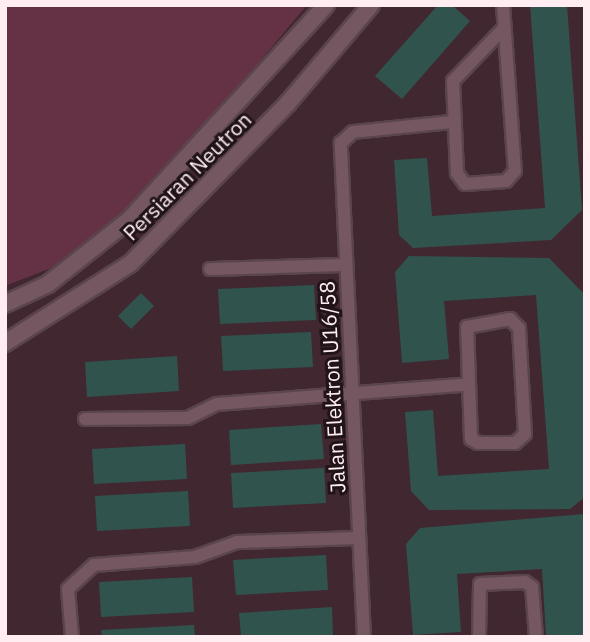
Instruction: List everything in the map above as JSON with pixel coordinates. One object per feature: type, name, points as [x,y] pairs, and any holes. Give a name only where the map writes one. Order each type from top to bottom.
[{"type":"street","name":"Persiaran Neutron","points":[[5,304],[48,284],[130,219],[326,5]]},
{"type":"street","name":"Persiaran Neutron","points":[[5,343],[131,263],[288,103],[371,5]]},
{"type":"street","points":[[503,5],[511,178],[459,179],[452,122],[453,81],[503,28]]},
{"type":"street","name":"Jalan Elektron U16/58","points":[[364,637],[344,265],[346,136],[452,122]]},
{"type":"street","points":[[210,269],[344,265]]},
{"type":"street","points":[[516,322],[522,439],[471,439],[469,384],[467,327],[516,322]]},
{"type":"street","points":[[85,419],[188,418],[217,404],[353,397],[469,384]]},
{"type":"street","points":[[72,637],[68,589],[94,565],[195,557],[237,542],[358,538]]},
{"type":"street","points":[[479,637],[480,584],[525,582],[532,587],[536,637]]},
{"type":"shaded area","points":[[5,5],[307,5],[198,135],[116,220],[51,268],[5,286]]},
{"type":"building","points":[[438,5],[452,5],[470,21],[402,99],[375,76]]},
{"type":"building","points":[[530,5],[567,5],[582,210],[551,240],[413,248],[399,235],[394,160],[427,158],[432,216],[545,208]]},
{"type":"building","points":[[409,256],[549,258],[585,295],[585,497],[570,509],[429,510],[411,491],[405,412],[433,410],[438,476],[549,469],[536,295],[444,301],[449,359],[402,363],[395,272]]},
{"type":"building","points":[[314,285],[316,320],[220,324],[218,289]]},
{"type":"building","points":[[141,293],[154,306],[131,329],[118,316]]},
{"type":"building","points":[[311,332],[313,367],[223,371],[221,336]]},
{"type":"building","points":[[177,356],[179,391],[87,397],[85,362]]},
{"type":"building","points":[[321,424],[324,459],[231,465],[229,430]]},
{"type":"building","points":[[185,444],[187,479],[94,484],[92,449]]},
{"type":"building","points":[[324,468],[326,503],[233,508],[231,473]]},
{"type":"building","points":[[188,491],[190,526],[97,531],[95,496]]},
{"type":"building","points":[[585,514],[585,637],[546,637],[542,569],[457,574],[461,632],[413,635],[406,544],[420,528]]},
{"type":"building","points":[[326,555],[328,590],[236,595],[233,560]]},
{"type":"building","points":[[192,577],[194,612],[101,617],[99,582]]},
{"type":"building","points":[[332,607],[333,637],[241,637],[239,613]]},
{"type":"building","points":[[194,625],[195,637],[102,637],[101,630]]}]
